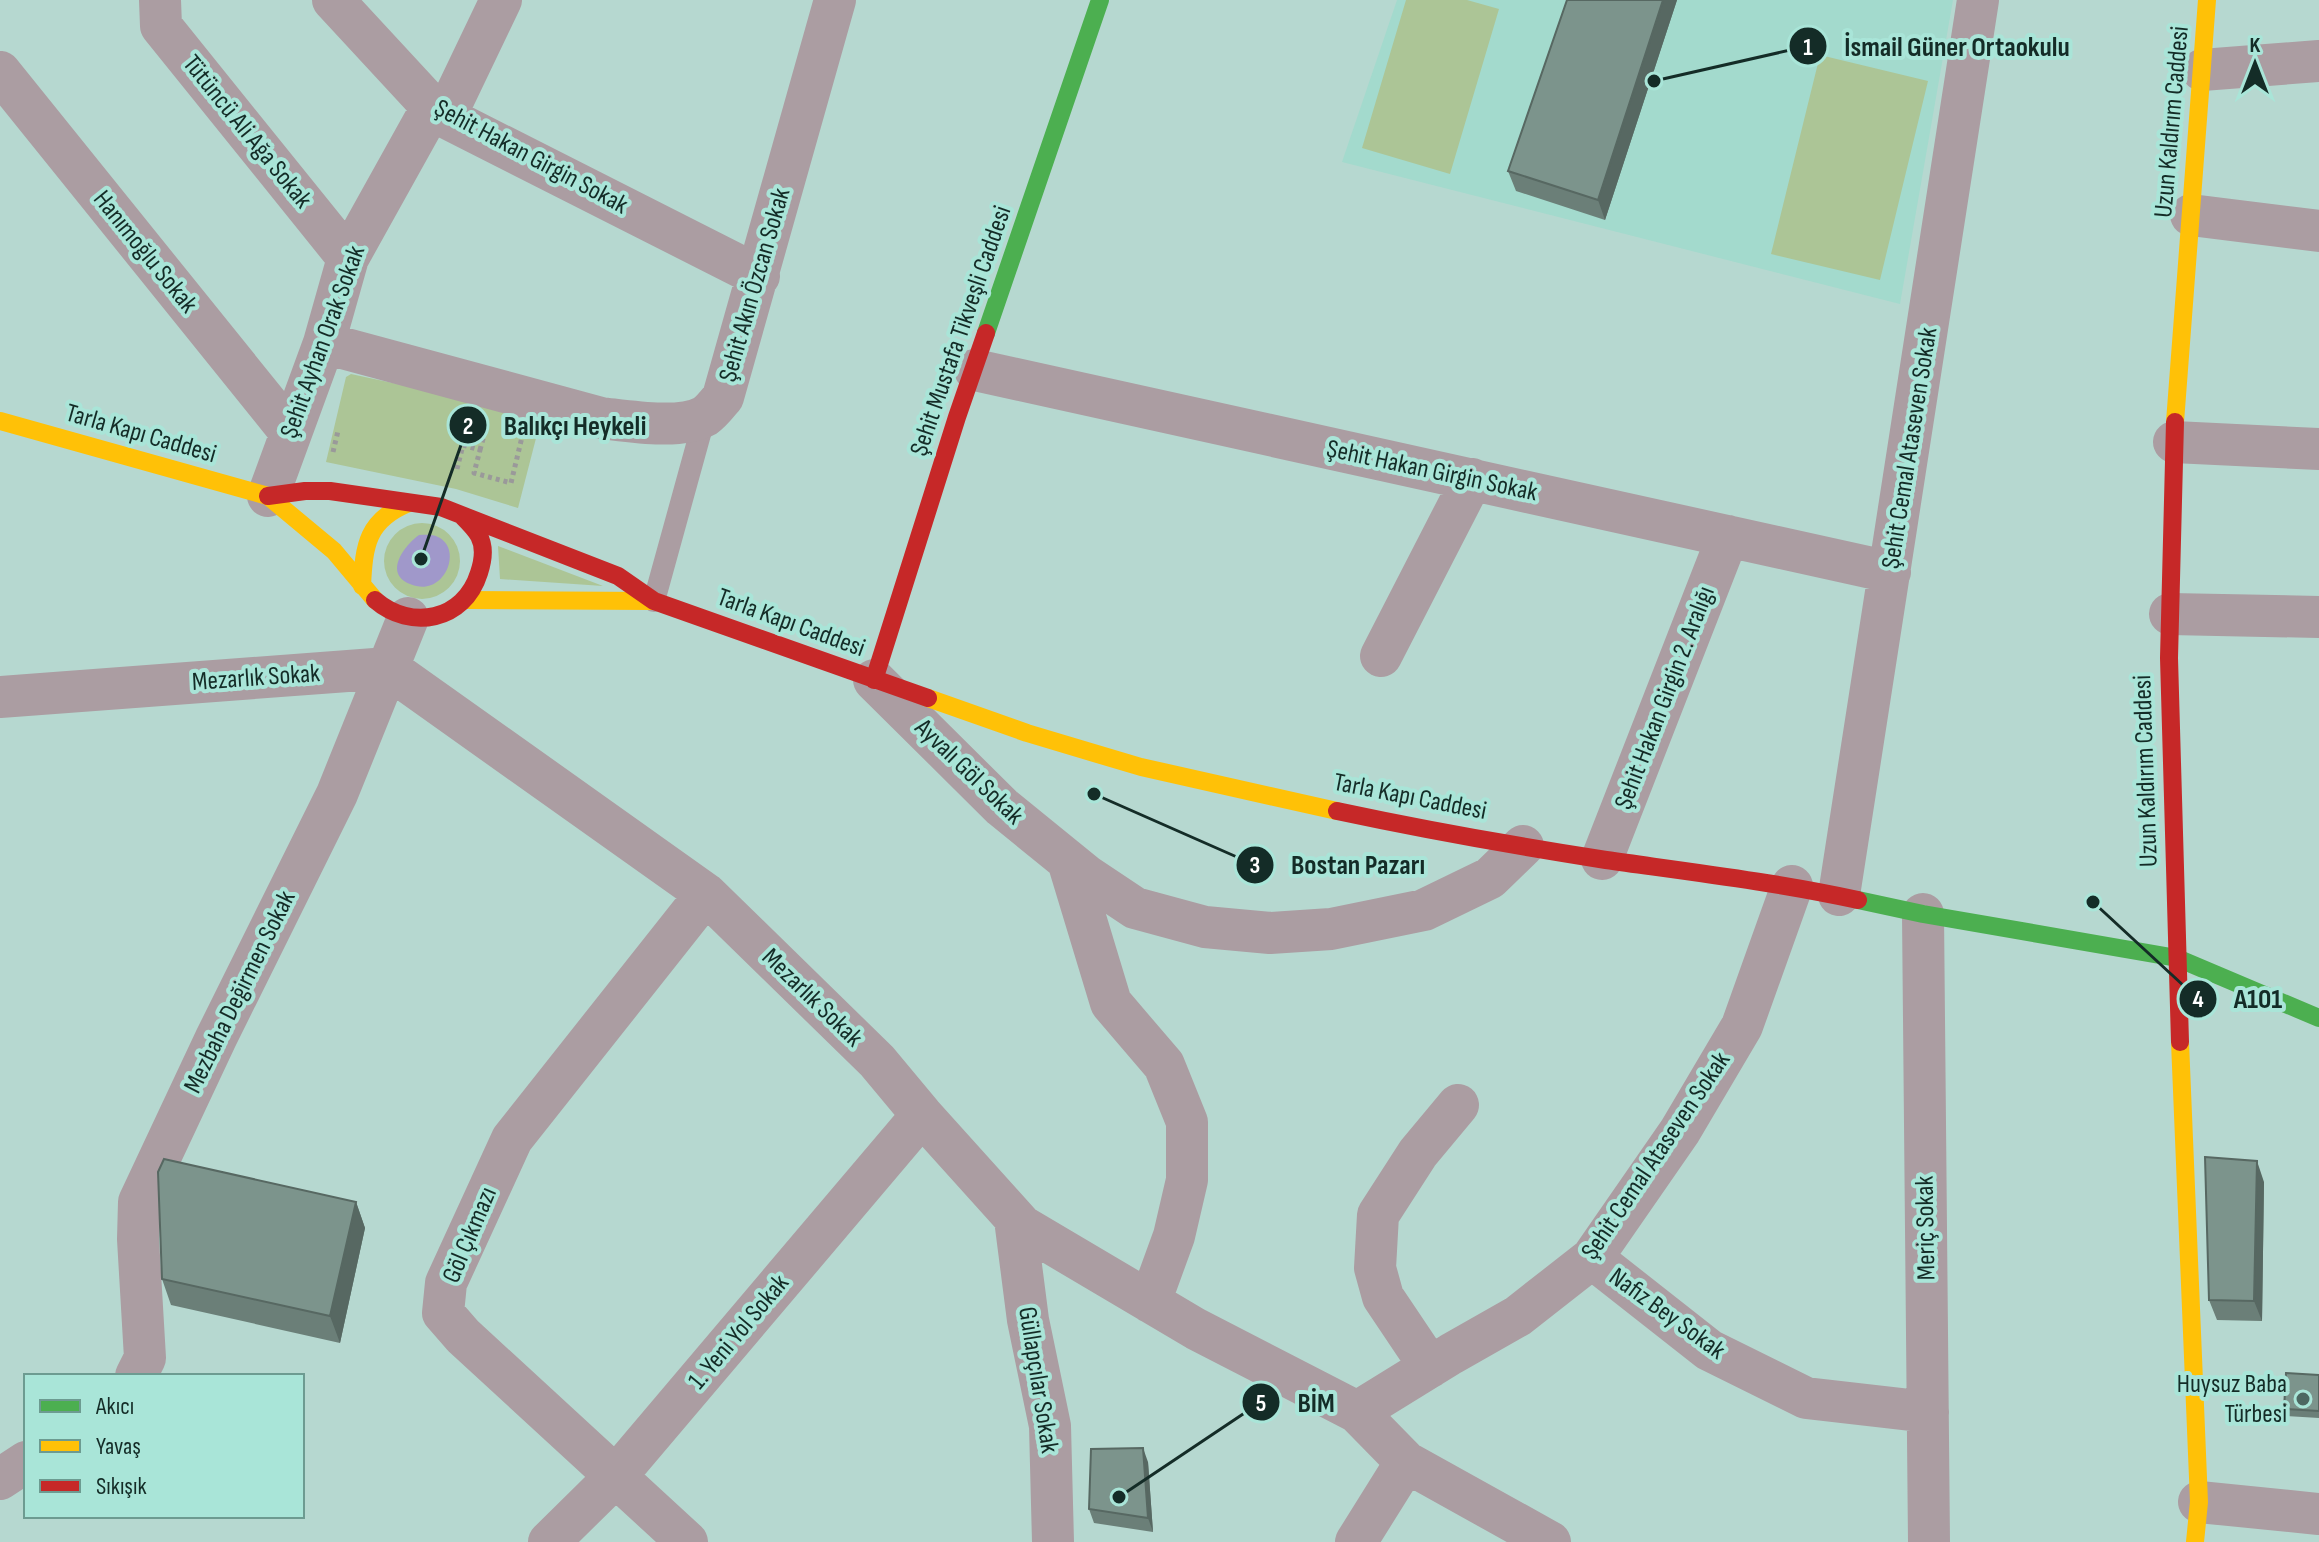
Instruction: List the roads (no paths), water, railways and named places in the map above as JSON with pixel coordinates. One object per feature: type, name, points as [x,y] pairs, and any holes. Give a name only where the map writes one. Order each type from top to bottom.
[{"type":"street","name":"Tütüncü Ali Ağa Sokak","points":[[160,0],[161,26],[348,258]]},
{"type":"street","name":"Şehit Hakan Girgin Sokak","points":[[333,0],[438,112],[759,276]]},
{"type":"street","name":"Şehit Ayhan Orak Sokak","points":[[268,496],[324,343],[348,258],[438,112],[501,0]]},
{"type":"street","name":"Şehit Akın Özcan Sokak","points":[[705,416],[723,397],[835,0]]},
{"type":"street","name":"Şehit Mustafa Tikveşli Caddesi","points":[[874,680],[953,432],[1100,0]]},
{"type":"street","name":"Şehit Cemal Ataseven Sokak","points":[[1839,895],[1978,0]]},
{"type":"street","name":"Uzun Kaldırım Caddesi","points":[[2197,1522],[2169,658],[2175,403],[2207,0]]},
{"type":"street","points":[[2202,70],[2319,61]]},
{"type":"street","name":"Hanımoğlu Sokak","points":[[0,72],[291,433]]},
{"type":"street","points":[[2191,215],[2319,231]]},
{"type":"street","points":[[324,343],[601,418],[638,423],[676,423],[705,416]]},
{"type":"street","name":"Şehit Hakan Girgin Sokak","points":[[975,370],[1890,572]]},
{"type":"street","name":"Tarla Kapı Caddesi","points":[[0,421],[268,496],[335,552],[380,606],[408,618],[431,618],[451,612],[465,600],[654,601]]},
{"type":"street","points":[[2174,442],[2319,449]]},
{"type":"street","points":[[1381,656],[1472,479]]},
{"type":"street","name":"Tarla Kapı Caddesi","points":[[268,496],[315,491],[351,493],[448,507],[463,517],[618,576],[654,601],[1027,733],[1141,767],[1398,824],[1602,859],[1792,886],[1923,914],[2177,958],[2319,1018]]},
{"type":"street","points":[[362,586],[363,558],[370,535],[386,515],[409,503]]},
{"type":"street","points":[[463,517],[479,537],[483,557],[478,579],[465,600]]},
{"type":"street","name":"Şehit Hakan Girgin 2. Aralığı","points":[[1602,859],[1728,536]]},
{"type":"street","points":[[2170,614],[2319,617]]},
{"type":"street","name":"Mezbaha Değirmen Sokak","points":[[137,1374],[145,1358],[138,1239],[139,1202],[222,1025],[337,794],[408,618]]},
{"type":"street","name":"Mezarlık Sokak","points":[[0,697],[388,668],[706,894],[877,1061],[1022,1226],[1196,1329],[1357,1412],[1406,1462],[1550,1542]]},
{"type":"street","name":"Ayvalı Göl Sokak","points":[[874,680],[1002,807],[1087,876],[1135,908],[1205,927],[1270,933],[1331,929],[1424,910],[1490,878],[1523,846]]},
{"type":"street","points":[[1068,861],[1111,1003],[1164,1065],[1187,1122],[1187,1180],[1174,1236],[1150,1302]]},
{"type":"street","name":"Şehit Cemal Ataseven Sokak","points":[[1357,1412],[1518,1316],[1592,1258],[1680,1131],[1742,1026],[1792,886]]},
{"type":"street","name":"Göl Çıkmazı","points":[[687,1542],[463,1336],[443,1313],[446,1283],[512,1139],[706,894]]},
{"type":"street","name":"Meriç Sokak","points":[[1923,914],[1929,1542]]},
{"type":"street","points":[[1430,1367],[1383,1297],[1375,1268],[1378,1215],[1418,1153],[1458,1105]]},
{"type":"street","name":"1. Yeni Yol Sokak","points":[[549,1542],[617,1475],[922,1115]]},
{"type":"street","name":"Güllapçılar Sokak","points":[[1015,1219],[1028,1320],[1050,1426],[1053,1542]]},
{"type":"street","name":"Nafiz Bey Sokak","points":[[1592,1258],[1709,1350],[1806,1398],[1928,1412]]},
{"type":"street","points":[[1356,1542],[1406,1462]]},
{"type":"street","points":[[0,1479],[24,1463]]},
{"type":"street","points":[[2197,1522],[2319,1514]]},
{"type":"lane","points":[[654,601],[705,416]]},
{"type":"place","name":"İsmail Güner Ortaokulu","points":[[1654,81]]},
{"type":"place","name":"Balıkçı Heykeli","points":[[421,559]]},
{"type":"place","name":"Bostan Pazarı","points":[[1094,794]]},
{"type":"place","name":"A101","points":[[2093,902]]},
{"type":"place","name":"Huysuz Baba Türbesi","points":[[2303,1399]]},
{"type":"place","name":"BİM","points":[[1119,1497]]}]
